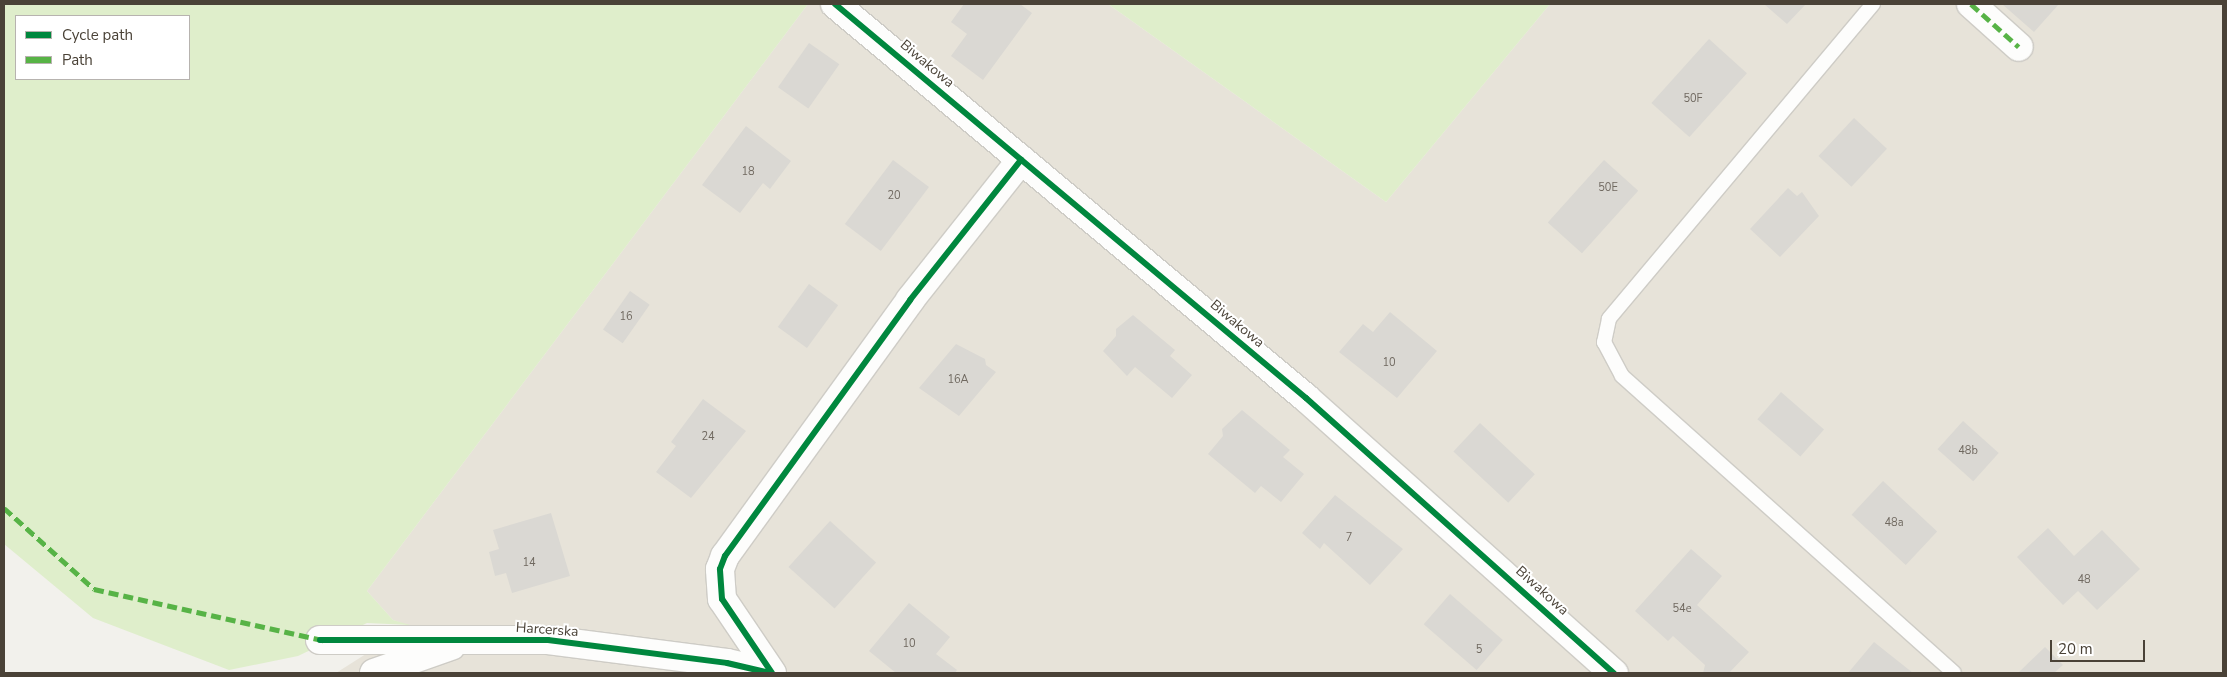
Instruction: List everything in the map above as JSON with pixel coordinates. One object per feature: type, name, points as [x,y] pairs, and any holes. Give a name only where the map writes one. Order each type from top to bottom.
[{"type":"street","name":"Biwakowa","points":[[836,4],[1306,398],[1614,673]]},
{"type":"street","points":[[1971,4],[2019,47]]},
{"type":"street","points":[[771,673],[722,599],[720,569],[725,556],[910,300],[1021,160]]},
{"type":"street","points":[[374,673],[469,639]]},
{"type":"street","name":"Harcerska","points":[[320,640],[548,640],[727,663],[771,673]]},
{"type":"lane","points":[[1873,4],[1609,319],[1604,342],[1622,376],[1954,673]]},
{"type":"shaded area","points":[[808,4],[1108,4],[1386,202],[1550,4],[2223,4],[2223,673],[336,673],[410,626],[393,620],[367,591]]},
{"type":"green space","points":[[4,4],[808,4],[367,591],[393,620],[410,625],[367,623],[298,656],[229,670],[93,618],[4,544]]},
{"type":"green space","points":[[1108,4],[1550,4],[1386,202]]},
{"type":"building","points":[[964,4],[1020,4],[1032,13],[983,80],[951,56],[967,34],[951,22]]},
{"type":"building","points":[[1764,4],[1806,4],[1787,24]]},
{"type":"building","points":[[2002,4],[2059,4],[2034,32]]},
{"type":"building","points":[[1709,39],[1747,73],[1689,137],[1651,103]]},
{"type":"building","points":[[809,43],[839,64],[808,108],[778,87]]},
{"type":"building","points":[[1854,118],[1887,149],[1851,187],[1819,156]]},
{"type":"building","points":[[746,126],[791,161],[770,189],[763,183],[740,213],[702,185]]},
{"type":"building","points":[[893,160],[929,187],[881,251],[845,224]]},
{"type":"building","points":[[1604,160],[1638,191],[1582,253],[1548,222]]},
{"type":"building","points":[[1788,188],[1797,196],[1802,192],[1819,216],[1780,257],[1750,229]]},
{"type":"building","points":[[809,284],[838,305],[807,348],[778,327]]},
{"type":"building","points":[[630,291],[650,305],[623,343],[603,330]]},
{"type":"building","points":[[1390,312],[1437,351],[1397,398],[1339,352],[1363,324],[1373,332]]},
{"type":"building","points":[[1133,315],[1175,350],[1170,356],[1192,375],[1172,398],[1135,367],[1127,376],[1103,351],[1116,336],[1116,329]]},
{"type":"building","points":[[956,344],[985,359],[986,365],[996,372],[959,416],[919,388]]},
{"type":"building","points":[[1781,392],[1824,429],[1800,457],[1757,419]]},
{"type":"building","points":[[703,399],[746,431],[691,498],[656,472],[676,446],[671,442]]},
{"type":"building","points":[[1242,410],[1290,450],[1283,457],[1304,474],[1281,502],[1261,486],[1255,493],[1208,454],[1223,436],[1222,429]]},
{"type":"building","points":[[1963,421],[1999,453],[1973,481],[1938,449]]},
{"type":"building","points":[[1480,423],[1535,474],[1508,503],[1453,452]]},
{"type":"building","points":[[1883,481],[1937,531],[1906,565],[1852,515]]},
{"type":"building","points":[[1335,495],[1403,549],[1370,585],[1324,543],[1320,549],[1302,533]]},
{"type":"building","points":[[551,513],[570,576],[512,593],[506,573],[495,576],[489,552],[499,549],[493,530]]},
{"type":"building","points":[[830,521],[876,562],[835,609],[789,567]]},
{"type":"building","points":[[2048,528],[2074,556],[2102,530],[2140,569],[2097,610],[2078,591],[2063,605],[2017,557]]},
{"type":"building","points":[[1691,549],[1722,576],[1697,605],[1749,652],[1729,673],[1703,673],[1705,665],[1673,636],[1668,641],[1635,611]]},
{"type":"building","points":[[1450,594],[1503,640],[1477,670],[1424,624]]},
{"type":"building","points":[[909,603],[950,637],[936,654],[957,670],[955,673],[896,673],[869,651]]},
{"type":"building","points":[[1874,642],[1913,673],[1848,673]]},
{"type":"building","points":[[2045,647],[2063,665],[2054,673],[2018,673]]},
{"type":"marked path","points":[[1971,4],[2019,47]]},
{"type":"marked path","points":[[4,508],[94,589],[323,640]]},
{"type":"cycle path","points":[[835,4],[1306,398],[1614,673]]},
{"type":"cycle path","points":[[772,673],[722,599],[720,569],[725,556],[910,300],[1021,160]]},
{"type":"cycle path","points":[[320,640],[548,640],[727,663],[770,673]]}]
